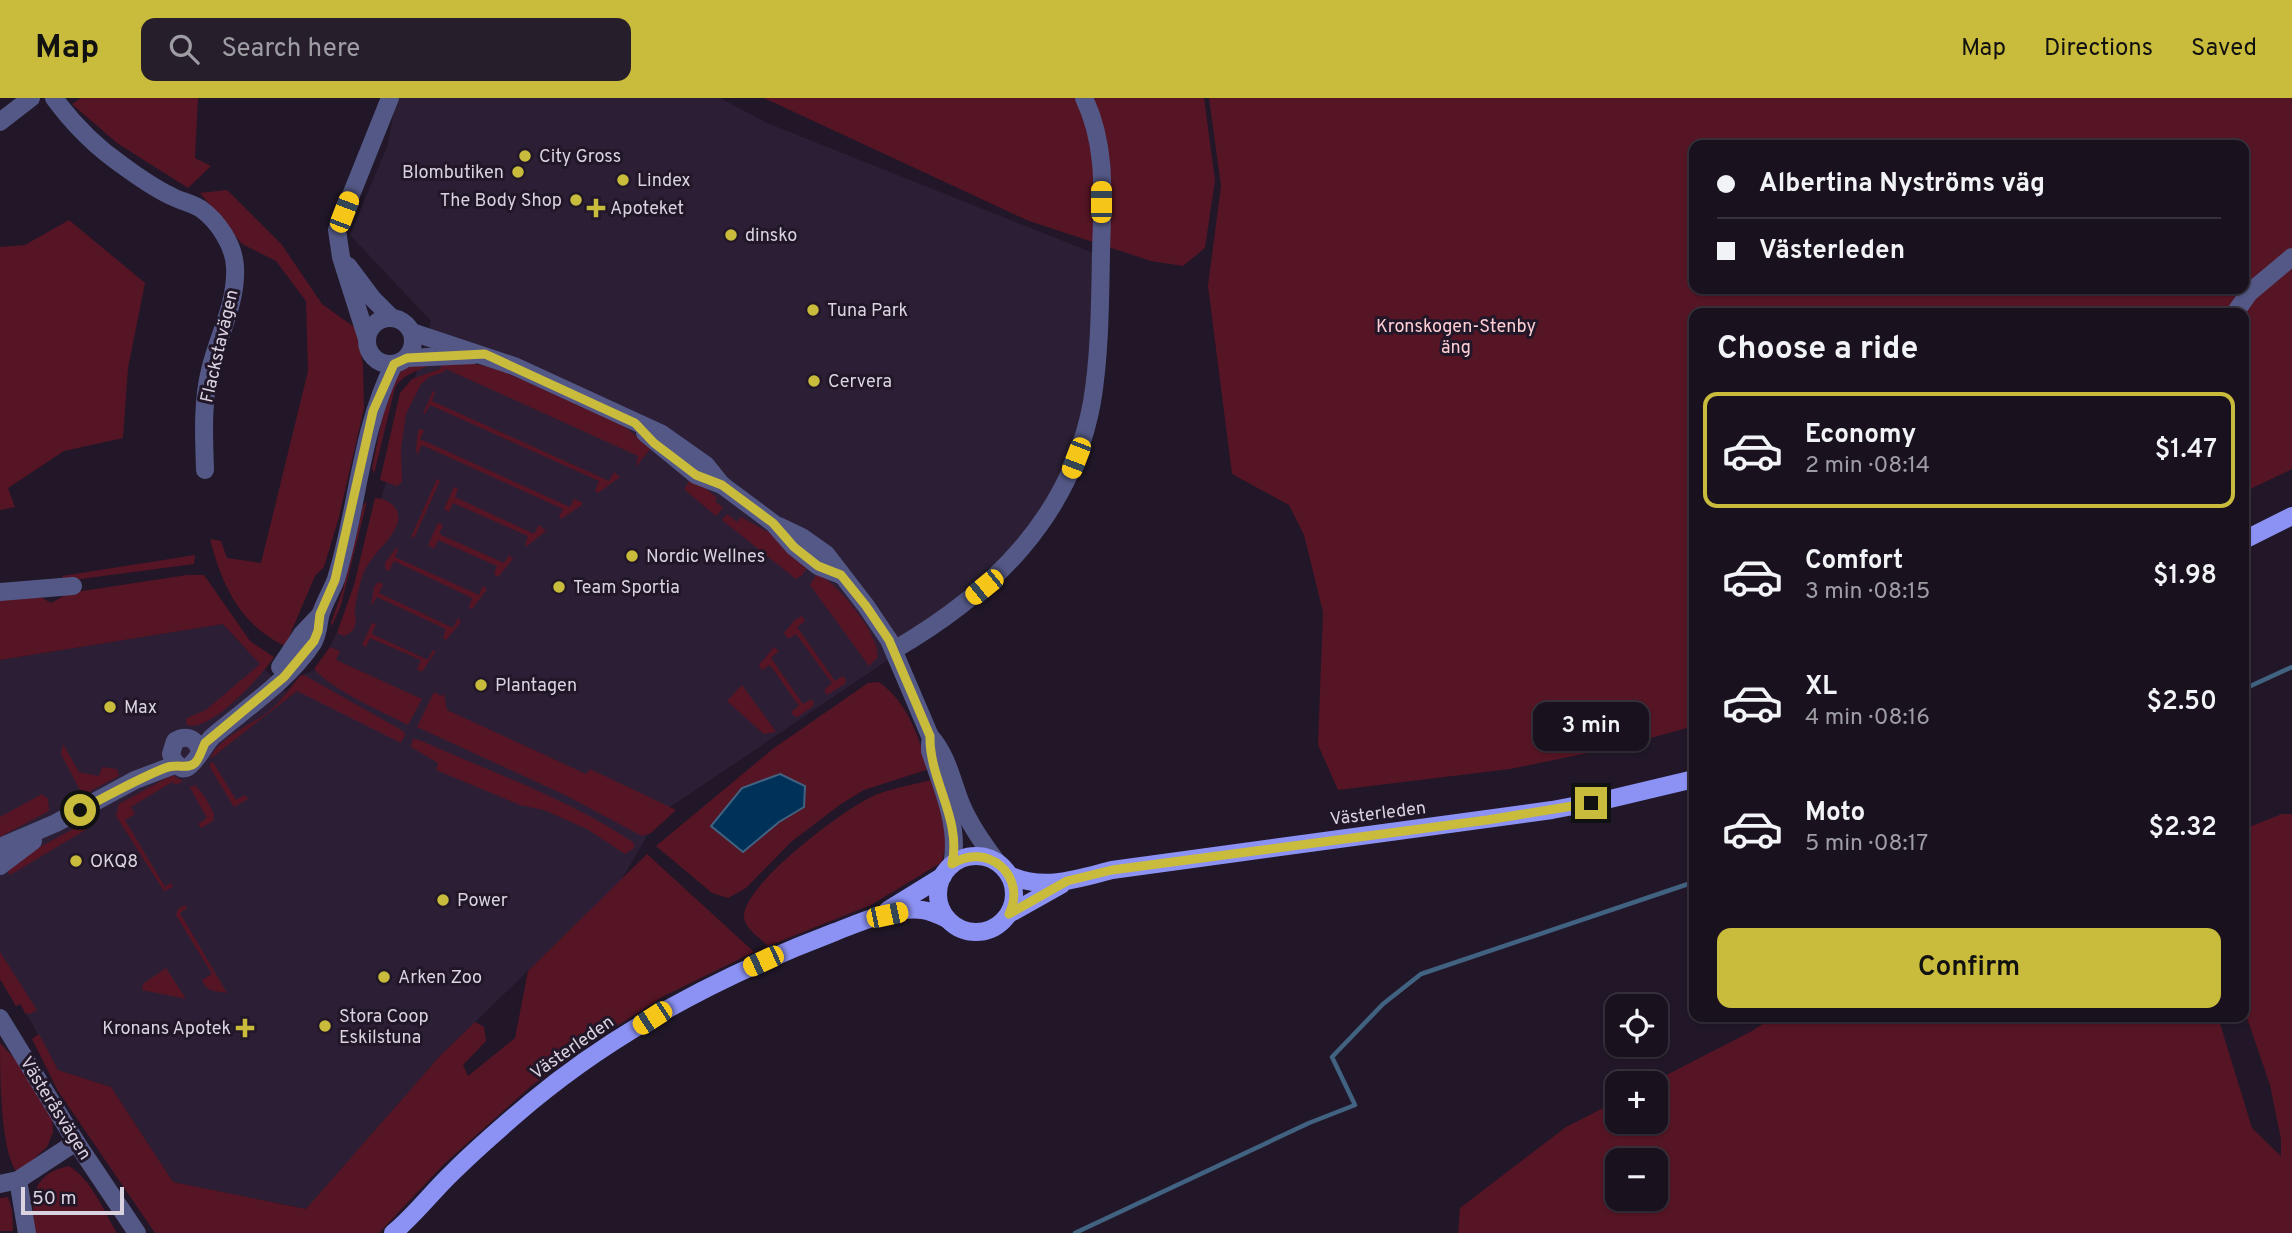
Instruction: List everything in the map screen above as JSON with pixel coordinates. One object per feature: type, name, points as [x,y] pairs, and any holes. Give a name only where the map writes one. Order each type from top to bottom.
[{"type":"main road","points":[[2249,538],[2292,516]]},
{"type":"main road","name":"Västerleden","points":[[1003,869],[1036,883],[1067,881],[1125,868],[1552,810],[1689,780]]},
{"type":"main road","points":[[974,856],[986,857],[1003,869],[1014,894],[1009,914],[996,927],[979,932],[962,930],[947,919],[939,901],[938,888],[947,870],[962,859],[974,856]]},
{"type":"main road","name":"Västerleden","points":[[873,918],[947,870]]},
{"type":"main road","name":"Västerleden","points":[[1009,914],[1067,881]]},
{"type":"main road","name":"Västerleden","points":[[398,1230],[453,1172],[532,1101],[591,1057],[652,1018],[720,981],[784,951],[873,918],[922,910],[947,919]]},
{"type":"street","points":[[0,122],[31,98]]},
{"type":"street","name":"Flackstavägen","points":[[54,98],[68,117],[121,164],[171,196],[200,208],[219,228],[230,247],[235,266],[232,297],[224,331],[210,369],[204,410],[205,470]]},
{"type":"street","points":[[174,757],[175,741],[179,739],[196,746],[205,743],[298,663],[314,641],[320,614],[335,580],[373,411],[373,357],[341,257],[337,230],[390,98]]},
{"type":"street","points":[[894,650],[916,638],[972,596],[1019,552],[1058,498],[1078,453],[1095,375],[1101,236],[1100,140],[1084,98]]},
{"type":"street","points":[[341,257],[372,298],[391,317],[405,323],[412,332],[485,354],[635,423],[654,443],[696,475],[722,485],[773,523],[803,537],[826,554],[866,606],[894,650],[930,736],[942,749],[963,807],[974,828],[1003,869]]},
{"type":"street","points":[[2249,293],[2292,257]]},
{"type":"street","points":[[367,339],[373,325],[379,320],[391,317]]},
{"type":"street","points":[[373,411],[400,361],[412,345],[412,332]]},
{"type":"street","points":[[373,357],[385,364],[485,354]]},
{"type":"street","points":[[0,592],[73,586]]},
{"type":"street","points":[[930,736],[930,751],[954,829],[954,853],[947,870]]},
{"type":"street","points":[[174,757],[186,767],[192,765],[196,762],[196,746]]},
{"type":"street","points":[[0,847],[91,805],[174,757]]},
{"type":"street","points":[[0,866],[56,823]]},
{"type":"street","name":"Västeråsvägen","points":[[0,1018],[76,1142],[137,1233]]},
{"type":"street","points":[[0,1184],[18,1180],[76,1142]]},
{"type":"street","points":[[18,1180],[27,1233]]},
{"type":"shaded area","points":[[396,98],[720,98],[767,123],[1101,256],[1101,329],[1061,496],[953,616],[660,814],[620,882],[440,1056],[307,1209],[173,1182],[111,1087],[58,1070],[0,966],[0,660],[223,624],[286,692],[300,676],[319,668],[352,603],[431,321],[350,235],[388,144]]},
{"type":"green space","points":[[81,98],[198,98],[195,158],[211,166],[188,188],[117,143],[72,104]]},
{"type":"green space","points":[[764,98],[1204,98],[1215,180],[1205,248],[1183,266],[1151,261],[1029,221]]},
{"type":"green space","name":"Kronskogen-Stenby äng","points":[[1209,98],[2292,98],[2292,469],[2249,490],[2249,308],[1689,308],[1689,727],[1622,746],[1510,769],[1338,790],[1318,745],[1323,612],[1304,535],[1289,505],[1232,474],[1208,286],[1221,186]]},
{"type":"green space","points":[[227,190],[282,245],[322,304],[357,329],[363,365],[364,408],[339,517],[324,567],[315,576],[285,646],[256,627],[235,602],[220,572],[210,539],[221,541],[227,558],[261,563],[308,371],[306,301],[276,261],[242,244],[200,193]]},
{"type":"green space","points":[[69,220],[145,283],[128,368],[123,438],[64,451],[8,488],[15,507],[0,510],[0,247],[25,245]]},
{"type":"green space","points":[[429,361],[428,366],[405,377],[395,388],[374,474],[372,468],[392,385],[402,370]]},
{"type":"green space","points":[[443,361],[498,369],[621,424],[651,448],[636,467],[638,456],[446,369],[421,384],[406,414],[401,449],[402,482],[397,486],[380,480],[400,393],[412,379],[440,369]]},
{"type":"green space","points":[[433,391],[432,401],[609,481],[614,472],[620,477],[598,493],[595,491],[599,481],[430,405],[425,414],[423,413]]},
{"type":"green space","points":[[418,430],[424,431],[420,439],[570,507],[574,499],[582,502],[582,505],[561,519],[559,517],[563,509],[422,445],[417,455]]},
{"type":"green space","points":[[692,477],[717,498],[715,501],[723,508],[716,516],[685,490]]},
{"type":"green space","points":[[437,479],[440,481],[414,538],[411,537]]},
{"type":"green space","points":[[454,487],[458,489],[455,497],[534,534],[539,525],[546,531],[527,546],[528,536],[453,503],[449,512],[444,509]]},
{"type":"green space","points":[[375,498],[386,500],[394,506],[398,521],[393,533],[365,569],[357,597],[356,622],[351,632],[344,636],[337,633],[354,585]]},
{"type":"green space","points":[[367,501],[341,605],[332,626],[363,506]]},
{"type":"green space","points":[[727,514],[737,522],[741,517],[773,535],[809,565],[802,575],[796,579],[722,520]]},
{"type":"green space","points":[[438,523],[443,525],[439,534],[504,563],[509,555],[513,559],[498,577],[494,574],[497,566],[438,540],[434,549],[428,545]]},
{"type":"green space","points":[[396,548],[395,557],[479,595],[483,586],[487,589],[472,609],[469,608],[472,598],[394,561],[389,571],[385,569],[385,563]]},
{"type":"green space","points":[[195,555],[194,564],[65,581],[62,576]]},
{"type":"green space","points":[[817,573],[846,598],[865,624],[877,648],[877,658],[869,666],[810,585]]},
{"type":"green space","points":[[187,575],[204,575],[250,641],[274,657],[234,702],[207,721],[196,725],[186,724],[187,718],[206,710],[260,664],[223,624],[0,660],[0,599],[41,597],[51,603],[69,593]]},
{"type":"green space","points":[[378,582],[383,584],[379,593],[453,628],[458,618],[461,622],[446,640],[443,638],[446,629],[377,597],[371,606],[374,587]]},
{"type":"green space","points":[[802,616],[805,621],[797,627],[835,681],[843,676],[846,680],[845,684],[827,695],[824,690],[832,683],[796,634],[788,639],[784,633]]},
{"type":"green space","points":[[372,623],[376,624],[372,634],[428,660],[433,650],[436,651],[422,672],[417,669],[421,660],[370,638],[366,647],[362,645]]},
{"type":"green space","points":[[330,647],[340,651],[336,660],[422,699],[408,725],[345,693],[314,669]]},
{"type":"green space","points":[[774,647],[779,651],[771,658],[803,704],[812,699],[814,703],[798,717],[791,712],[799,706],[770,665],[762,670],[759,665]]},
{"type":"green space","points":[[304,675],[403,731],[405,735],[401,743],[297,691],[210,759],[220,745],[269,711],[300,676]]},
{"type":"green space","points":[[879,682],[904,709],[920,743],[928,767],[926,770],[864,790],[841,804],[791,842],[746,888],[728,898],[712,893],[656,846],[774,748],[868,683]],"holes":[[[805,786],[804,806],[779,822]]]},
{"type":"green space","points":[[742,685],[776,732],[764,734],[727,701]]},
{"type":"green space","points":[[434,692],[441,696],[444,694],[447,710],[586,774],[590,769],[676,810],[651,833],[642,836],[565,795],[417,727]]},
{"type":"green space","points":[[413,739],[529,787],[583,813],[634,843],[634,848],[625,854],[587,829],[436,770],[438,763],[411,747]]},
{"type":"green space","points":[[63,744],[79,772],[99,776],[102,767],[117,769],[119,776],[85,794],[81,792],[61,754]]},
{"type":"green space","points":[[213,762],[236,800],[245,795],[248,799],[234,807],[211,769],[209,764]]},
{"type":"green space","points":[[172,775],[183,781],[176,785],[172,782],[131,807],[135,814],[125,820],[165,887],[171,883],[173,887],[164,891],[116,816],[119,804]]},
{"type":"green space","points":[[931,780],[948,834],[942,862],[871,905],[768,946],[750,930],[744,918],[747,904],[758,888],[795,851],[837,818],[869,798]]},
{"type":"green space","points":[[188,784],[191,787],[195,785],[214,814],[213,821],[201,828],[198,824],[207,818]]},
{"type":"green space","points":[[42,794],[48,799],[49,811],[0,837],[0,817]]},
{"type":"green space","points":[[2282,814],[2292,814],[2292,1233],[1458,1233],[1460,1208],[1566,1127],[1605,1107],[1605,1134],[1668,1134],[1668,1074],[1766,1022],[2220,1022],[2252,1128],[2281,1156],[2281,1139],[2270,1085],[2248,1022],[2249,827]]},
{"type":"green space","points":[[88,821],[92,826],[10,875],[8,872],[10,867],[38,848]]},
{"type":"green space","points":[[647,854],[754,952],[664,996],[587,1045],[530,1087],[445,1163],[379,1233],[155,1233],[58,1091],[32,1039],[39,1034],[58,1070],[111,1087],[173,1182],[306,1209],[440,1056],[475,1022],[484,1027],[486,1041],[463,1065],[468,1076],[515,1038],[528,971]]},
{"type":"green space","points":[[185,905],[187,908],[180,913],[227,993],[206,987],[202,980],[212,974],[176,915],[178,909]]},
{"type":"green space","points":[[0,952],[37,1010],[30,1014],[23,1013],[25,1012],[20,1004],[16,1006],[0,979]]},
{"type":"green space","points":[[166,968],[186,999],[142,990],[143,984]]},
{"type":"green space","points":[[0,1043],[16,1060],[52,1116],[53,1132],[47,1147],[18,1173],[12,1164],[4,1132]]},
{"type":"green space","points":[[69,1166],[91,1187],[117,1233],[35,1233],[34,1199],[40,1182],[56,1170]]},
{"type":"green space","points":[[8,1197],[13,1231],[0,1231],[0,1198]]},
{"type":"water","points":[[780,774],[805,786],[804,807],[779,822],[743,852],[711,826],[742,788]]},
{"type":"waterway","points":[[2249,687],[2292,667]]},
{"type":"waterway","points":[[1075,1233],[1309,1123],[1355,1105],[1332,1057],[1383,1004],[1421,974],[1689,884]]},
{"type":"place","name":"City Gross","points":[[525,156]]},
{"type":"place","name":"Blombutiken","points":[[518,172]]},
{"type":"place","name":"Lindex","points":[[623,180]]},
{"type":"place","name":"The Body Shop","points":[[576,200]]},
{"type":"place","name":"Apoteket","points":[[596,208]]},
{"type":"place","name":"dinsko","points":[[731,235]]},
{"type":"place","name":"Tuna Park","points":[[813,310]]},
{"type":"place","name":"Cervera","points":[[814,381]]},
{"type":"place","name":"Nordic Wellnes","points":[[632,556]]},
{"type":"place","name":"Team Sportia","points":[[559,587]]},
{"type":"place","name":"Plantagen","points":[[481,685]]},
{"type":"place","name":"Max","points":[[110,707]]},
{"type":"place","name":"OKQ8","points":[[76,861]]},
{"type":"place","name":"Power","points":[[443,900]]},
{"type":"place","name":"Arken Zoo","points":[[384,977]]},
{"type":"place","name":"Stora Coop Eskilstuna","points":[[325,1026]]},
{"type":"place","name":"Kronans Apotek","points":[[245,1028]]},
{"type":"route","points":[[80,810],[152,773],[177,764],[186,767],[192,765],[199,758],[205,743],[298,663],[314,641],[320,614],[335,580],[373,411],[394,364],[407,358],[485,354],[635,423],[654,443],[696,475],[722,485],[773,523],[794,547],[818,566],[841,575],[889,640],[930,736],[930,751],[954,829],[952,864],[968,857],[981,856],[1002,866],[1012,880],[1014,889],[1014,900],[1009,914],[1067,881],[1112,870],[1487,820],[1591,803]]}]
